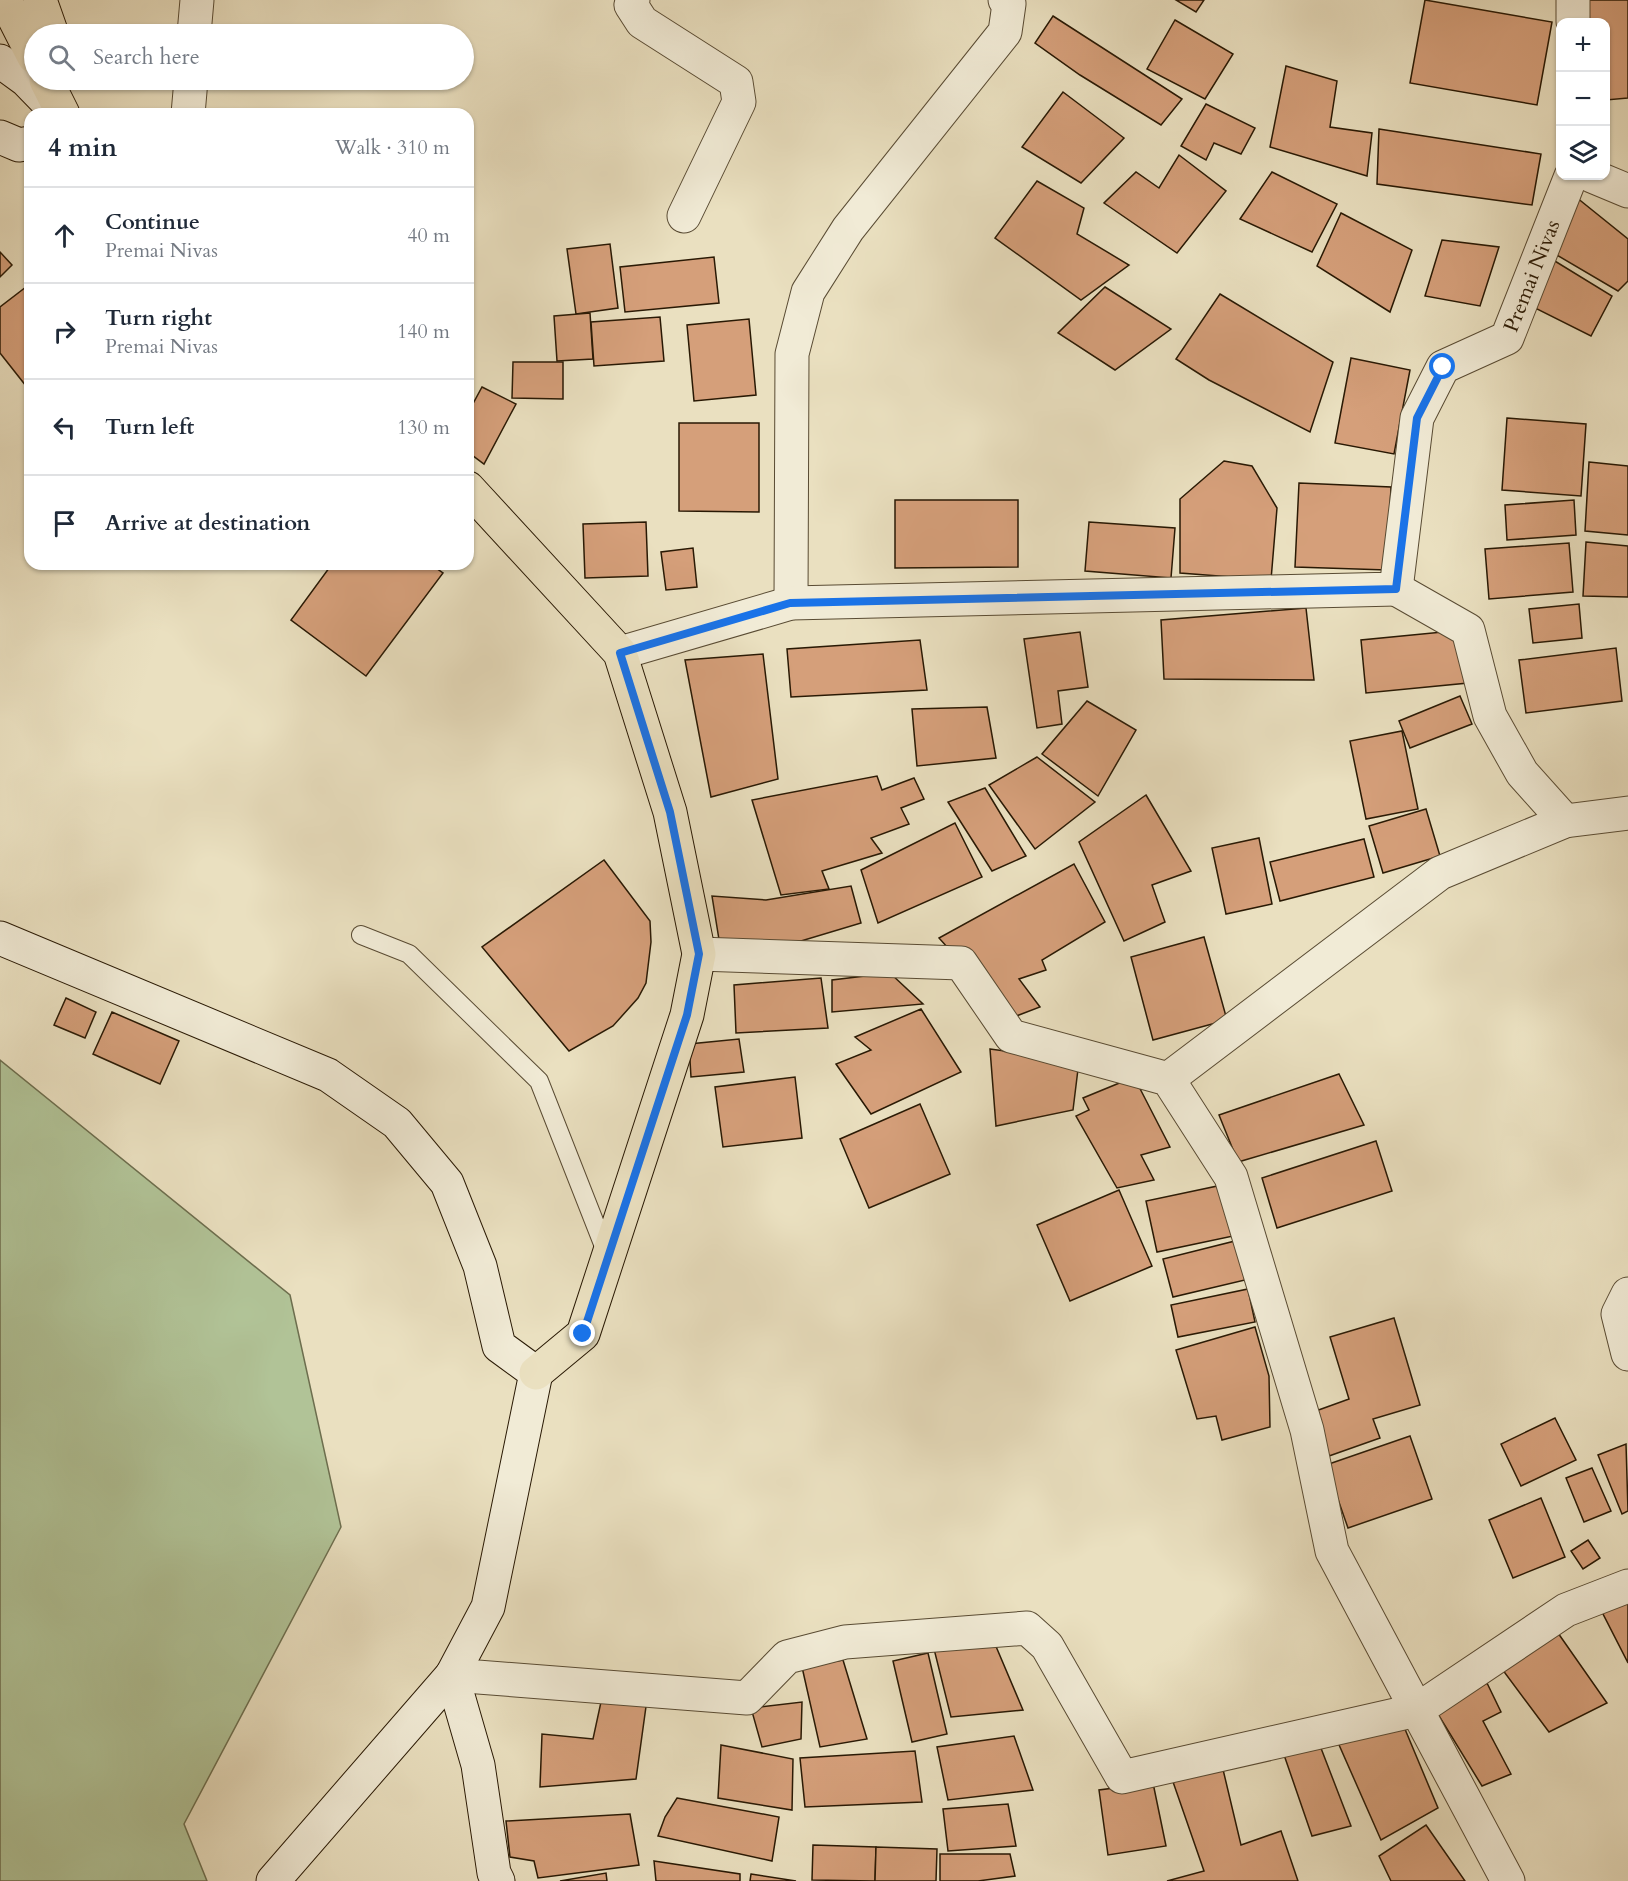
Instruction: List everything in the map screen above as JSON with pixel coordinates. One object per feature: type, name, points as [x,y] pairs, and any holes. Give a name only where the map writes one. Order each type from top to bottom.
[{"type":"main road","points":[[5,0],[24,37]]},
{"type":"main road","points":[[40,0],[48,24]]},
{"type":"main road","points":[[51,90],[61,108]]},
{"type":"main road","points":[[65,108],[66,90]]},
{"type":"main road","points":[[474,495],[620,653],[670,812],[699,954],[687,1015],[607,1254],[583,1334],[536,1373]]},
{"type":"street","points":[[195,24],[197,0]]},
{"type":"street","points":[[633,0],[631,5],[642,22],[736,82],[739,102],[684,216]]},
{"type":"street","points":[[790,603],[792,354],[808,292],[848,229],[1005,32],[1009,4],[1005,0]]},
{"type":"street","points":[[1573,0],[1573,18]]},
{"type":"street","points":[[0,61],[24,79]]},
{"type":"street","points":[[37,90],[57,108]]},
{"type":"street","points":[[189,108],[190,90]]},
{"type":"street","points":[[0,137],[19,145],[24,144]]},
{"type":"street","name":"Premai Nivas","points":[[1396,589],[1417,418],[1443,367],[1507,338],[1569,180]]},
{"type":"street","points":[[1602,180],[1628,190]]},
{"type":"street","points":[[620,653],[790,603],[1396,589],[1468,630],[1490,716],[1522,772],[1565,820]]},
{"type":"street","points":[[1168,1079],[1440,873],[1565,820],[1628,813]]},
{"type":"street","points":[[0,938],[328,1075],[397,1123],[447,1183],[480,1266],[499,1346],[536,1373],[488,1607],[452,1675],[273,1881]]},
{"type":"street","points":[[699,954],[961,963],[1011,1036],[1168,1079],[1230,1177],[1307,1430],[1332,1551],[1508,1881]]},
{"type":"street","points":[[1628,1294],[1618,1314],[1628,1354]]},
{"type":"street","points":[[452,1675],[747,1698],[787,1657],[845,1642],[1027,1628],[1047,1646],[1122,1777],[1417,1710],[1566,1610],[1628,1586]]},
{"type":"street","points":[[452,1675],[478,1765],[494,1873],[498,1881]]},
{"type":"lane","points":[[362,935],[409,954],[539,1081],[607,1254]]},
{"type":"green space","points":[[0,1060],[290,1295],[341,1527],[184,1824],[207,1881],[0,1881]]},
{"type":"building","points":[[1176,0],[1204,0],[1196,12]]},
{"type":"building","points":[[1425,0],[1552,22],[1537,105],[1410,83]]},
{"type":"building","points":[[1578,0],[1628,0],[1628,98],[1610,100],[1610,18],[1578,18]]},
{"type":"building","points":[[1053,16],[1182,99],[1161,125],[1080,75],[1035,43]]},
{"type":"building","points":[[1175,20],[1233,54],[1205,99],[1147,69]]},
{"type":"building","points":[[1286,66],[1337,81],[1330,127],[1372,133],[1367,176],[1270,147]]},
{"type":"building","points":[[1063,92],[1124,138],[1081,183],[1022,147]]},
{"type":"building","points":[[1206,104],[1255,128],[1241,154],[1214,143],[1206,160],[1181,146]]},
{"type":"building","points":[[1379,129],[1541,154],[1532,205],[1377,184]]},
{"type":"building","points":[[1179,155],[1226,191],[1177,253],[1104,203],[1136,172],[1159,188]]},
{"type":"building","points":[[1272,172],[1337,204],[1312,252],[1240,219]]},
{"type":"building","points":[[1037,181],[1084,208],[1077,234],[1129,265],[1081,300],[995,238]]},
{"type":"building","points":[[1571,193],[1628,239],[1628,281],[1618,291],[1550,251]]},
{"type":"building","points":[[1341,213],[1412,250],[1390,312],[1317,266]]},
{"type":"building","points":[[1442,240],[1499,247],[1480,306],[1425,296]]},
{"type":"building","points":[[610,244],[618,308],[576,314],[567,249]]},
{"type":"building","points":[[0,252],[12,265],[0,277]]},
{"type":"building","points":[[1545,255],[1612,296],[1591,336],[1525,303]]},
{"type":"building","points":[[714,257],[719,303],[625,312],[620,267]]},
{"type":"building","points":[[1105,287],[1171,329],[1115,370],[1058,333]]},
{"type":"building","points":[[24,289],[24,383],[0,353],[0,307]]},
{"type":"building","points":[[1220,294],[1333,362],[1310,432],[1209,380],[1176,359]]},
{"type":"building","points":[[590,313],[593,359],[557,361],[554,316]]},
{"type":"building","points":[[660,317],[664,361],[594,366],[591,322]]},
{"type":"building","points":[[749,319],[756,395],[694,401],[687,325]]},
{"type":"building","points":[[1351,358],[1410,370],[1394,454],[1335,443]]},
{"type":"building","points":[[513,362],[563,362],[563,399],[512,398]]},
{"type":"building","points":[[482,387],[516,404],[484,464],[474,456],[474,402]]},
{"type":"building","points":[[1507,418],[1586,424],[1581,496],[1502,490]]},
{"type":"building","points":[[679,423],[759,423],[759,512],[679,511]]},
{"type":"building","points":[[1224,461],[1252,466],[1277,508],[1271,580],[1180,573],[1180,499]]},
{"type":"building","points":[[1589,462],[1628,466],[1628,535],[1585,531]]},
{"type":"building","points":[[1299,483],[1391,487],[1387,570],[1295,567]]},
{"type":"building","points":[[895,500],[1018,500],[1018,567],[895,568]]},
{"type":"building","points":[[1574,500],[1576,535],[1507,540],[1505,505]]},
{"type":"building","points":[[646,522],[648,576],[585,578],[583,524]]},
{"type":"building","points":[[1089,522],[1175,528],[1171,578],[1085,571]]},
{"type":"building","points":[[1586,542],[1628,546],[1628,597],[1583,596]]},
{"type":"building","points":[[1569,543],[1573,592],[1489,599],[1485,549]]},
{"type":"building","points":[[693,548],[697,587],[666,590],[661,552]]},
{"type":"building","points":[[328,570],[439,570],[443,573],[366,676],[291,620]]},
{"type":"building","points":[[1579,604],[1582,638],[1533,643],[1529,609]]},
{"type":"building","points":[[1306,608],[1314,680],[1164,679],[1161,620]]},
{"type":"building","points":[[1463,630],[1468,683],[1366,693],[1361,640]]},
{"type":"building","points":[[1080,632],[1088,687],[1058,691],[1062,724],[1037,728],[1024,639]]},
{"type":"building","points":[[920,640],[927,690],[791,697],[787,649]]},
{"type":"building","points":[[1616,648],[1622,701],[1526,713],[1519,660]]},
{"type":"building","points":[[763,654],[778,779],[711,797],[685,660]]},
{"type":"building","points":[[1460,696],[1472,724],[1410,748],[1399,721]]},
{"type":"building","points":[[1087,701],[1136,730],[1098,796],[1042,754]]},
{"type":"building","points":[[987,707],[996,758],[917,766],[912,709]]},
{"type":"building","points":[[1402,731],[1418,809],[1366,819],[1350,741]]},
{"type":"building","points":[[1037,757],[1095,802],[1035,849],[989,785]]},
{"type":"building","points":[[877,776],[882,790],[914,778],[924,799],[901,808],[909,824],[871,838],[882,853],[822,871],[829,889],[781,895],[752,800]]},
{"type":"building","points":[[985,788],[1026,856],[992,871],[948,802]]},
{"type":"building","points":[[1146,795],[1191,871],[1152,885],[1165,922],[1124,941],[1079,842]]},
{"type":"building","points":[[1426,809],[1440,856],[1383,873],[1369,826]]},
{"type":"building","points":[[955,823],[982,877],[878,923],[861,870]]},
{"type":"building","points":[[1259,838],[1272,904],[1226,914],[1212,848]]},
{"type":"building","points":[[1364,839],[1374,877],[1280,901],[1270,862]]},
{"type":"building","points":[[604,860],[650,921],[651,942],[646,983],[638,998],[613,1026],[569,1051],[482,947]]},
{"type":"building","points":[[1074,864],[1105,922],[1042,960],[1046,970],[1019,979],[1040,1007],[1011,1018],[939,938]]},
{"type":"building","points":[[851,886],[861,923],[791,944],[721,952],[712,896],[766,900]]},
{"type":"building","points":[[1204,937],[1227,1020],[1153,1040],[1131,957]]},
{"type":"building","points":[[890,973],[923,1004],[832,1012],[832,980]]},
{"type":"building","points":[[821,978],[828,1028],[736,1033],[734,985]]},
{"type":"building","points":[[66,998],[96,1012],[85,1038],[54,1025]]},
{"type":"building","points":[[921,1009],[961,1072],[871,1114],[836,1064],[871,1050],[855,1037]]},
{"type":"building","points":[[112,1012],[179,1041],[160,1084],[93,1054]]},
{"type":"building","points":[[739,1039],[744,1072],[691,1077],[689,1044]]},
{"type":"building","points":[[990,1049],[1079,1061],[1073,1110],[996,1126]]},
{"type":"building","points":[[1339,1074],[1364,1125],[1238,1162],[1219,1115]]},
{"type":"building","points":[[795,1077],[802,1138],[723,1147],[715,1087]]},
{"type":"building","points":[[1134,1077],[1170,1147],[1141,1155],[1154,1180],[1117,1188],[1076,1116],[1089,1110],[1083,1098]]},
{"type":"building","points":[[920,1104],[950,1174],[869,1208],[840,1139]]},
{"type":"building","points":[[1376,1141],[1392,1191],[1277,1228],[1262,1178]]},
{"type":"building","points":[[1227,1184],[1238,1235],[1157,1252],[1146,1201]]},
{"type":"building","points":[[1119,1190],[1152,1266],[1070,1301],[1037,1225]]},
{"type":"building","points":[[1235,1241],[1245,1280],[1173,1297],[1163,1259]]},
{"type":"building","points":[[1248,1289],[1255,1322],[1178,1337],[1171,1305]]},
{"type":"building","points":[[1394,1318],[1420,1405],[1373,1419],[1380,1438],[1329,1456],[1313,1412],[1349,1399],[1330,1337]]},
{"type":"building","points":[[1255,1327],[1269,1376],[1270,1427],[1222,1440],[1216,1416],[1197,1419],[1176,1350]]},
{"type":"building","points":[[1555,1418],[1576,1460],[1521,1486],[1501,1444]]},
{"type":"building","points":[[1410,1436],[1432,1499],[1348,1528],[1326,1465]]},
{"type":"building","points":[[1626,1444],[1628,1511],[1622,1514],[1598,1455]]},
{"type":"building","points":[[1592,1468],[1611,1511],[1584,1522],[1566,1478]]},
{"type":"building","points":[[1541,1498],[1565,1557],[1513,1578],[1489,1520]]},
{"type":"building","points":[[1588,1540],[1600,1558],[1583,1569],[1571,1551]]},
{"type":"building","points":[[1628,1597],[1628,1663],[1601,1610]]},
{"type":"building","points":[[1558,1633],[1607,1703],[1549,1732],[1502,1669]]},
{"type":"building","points":[[992,1637],[1023,1710],[951,1717],[933,1645]]},
{"type":"building","points":[[928,1653],[947,1734],[912,1742],[893,1661]]},
{"type":"building","points":[[843,1660],[867,1739],[820,1747],[802,1667]]},
{"type":"building","points":[[1487,1683],[1501,1712],[1483,1721],[1511,1774],[1482,1786],[1436,1711]]},
{"type":"building","points":[[604,1688],[648,1692],[636,1779],[540,1787],[542,1734],[593,1739]]},
{"type":"building","points":[[802,1702],[801,1739],[762,1747],[751,1708]]},
{"type":"building","points":[[1402,1722],[1438,1808],[1381,1840],[1336,1738]]},
{"type":"building","points":[[1014,1736],[1033,1790],[948,1800],[937,1747]]},
{"type":"building","points":[[1319,1743],[1351,1826],[1312,1836],[1282,1749]]},
{"type":"building","points":[[721,1745],[793,1759],[792,1810],[718,1798]]},
{"type":"building","points":[[915,1751],[922,1802],[805,1807],[800,1758]]},
{"type":"building","points":[[1221,1761],[1241,1845],[1281,1831],[1298,1881],[1167,1881],[1204,1871],[1172,1779]]},
{"type":"building","points":[[1153,1783],[1166,1846],[1108,1855],[1099,1790]]},
{"type":"building","points":[[677,1798],[779,1817],[772,1861],[658,1836],[665,1817]]},
{"type":"building","points":[[1008,1804],[1016,1846],[948,1851],[943,1809]]},
{"type":"building","points":[[630,1814],[639,1865],[538,1878],[534,1861],[510,1857],[506,1821]]},
{"type":"building","points":[[1426,1825],[1465,1881],[1391,1881],[1379,1856]]},
{"type":"building","points":[[813,1845],[876,1847],[875,1881],[812,1880]]},
{"type":"building","points":[[876,1847],[937,1849],[936,1881],[875,1881]]},
{"type":"building","points":[[940,1854],[1010,1854],[1015,1876],[978,1881],[940,1881]]},
{"type":"building","points":[[654,1861],[740,1874],[740,1881],[656,1881]]},
{"type":"building","points":[[606,1873],[607,1881],[560,1881]]},
{"type":"building","points":[[751,1874],[796,1881],[750,1881]]},
{"type":"route","points":[[583,1334],[607,1254],[687,1015],[699,954],[670,812],[620,653],[790,603],[1396,589],[1417,418],[1443,367]]}]
